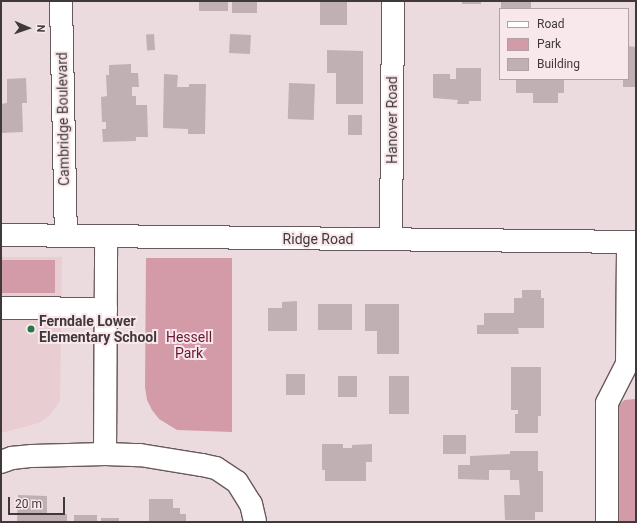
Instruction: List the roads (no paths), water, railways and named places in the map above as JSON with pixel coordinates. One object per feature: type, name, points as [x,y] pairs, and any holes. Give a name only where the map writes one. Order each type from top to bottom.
[{"type":"street","name":"Cambridge Boulevard","points":[[61,1],[66,236]]},
{"type":"street","name":"Hanover Road","points":[[391,239],[393,1]]},
{"type":"street","name":"Ridge Road","points":[[1,235],[632,242]]},
{"type":"street","points":[[105,454],[106,237]]},
{"type":"street","points":[[607,522],[607,403],[632,372],[632,242]]},
{"type":"street","points":[[1,308],[106,309]]},
{"type":"street","points":[[1,462],[12,458],[25,456],[105,454],[162,458],[216,468],[227,474],[243,490],[251,504],[255,522]]},
{"type":"place","name":"Ferndale Lower Elementary School","points":[[31,329]]},
{"type":"park label","name":"Hessell Park","points":[[189,346]]}]
